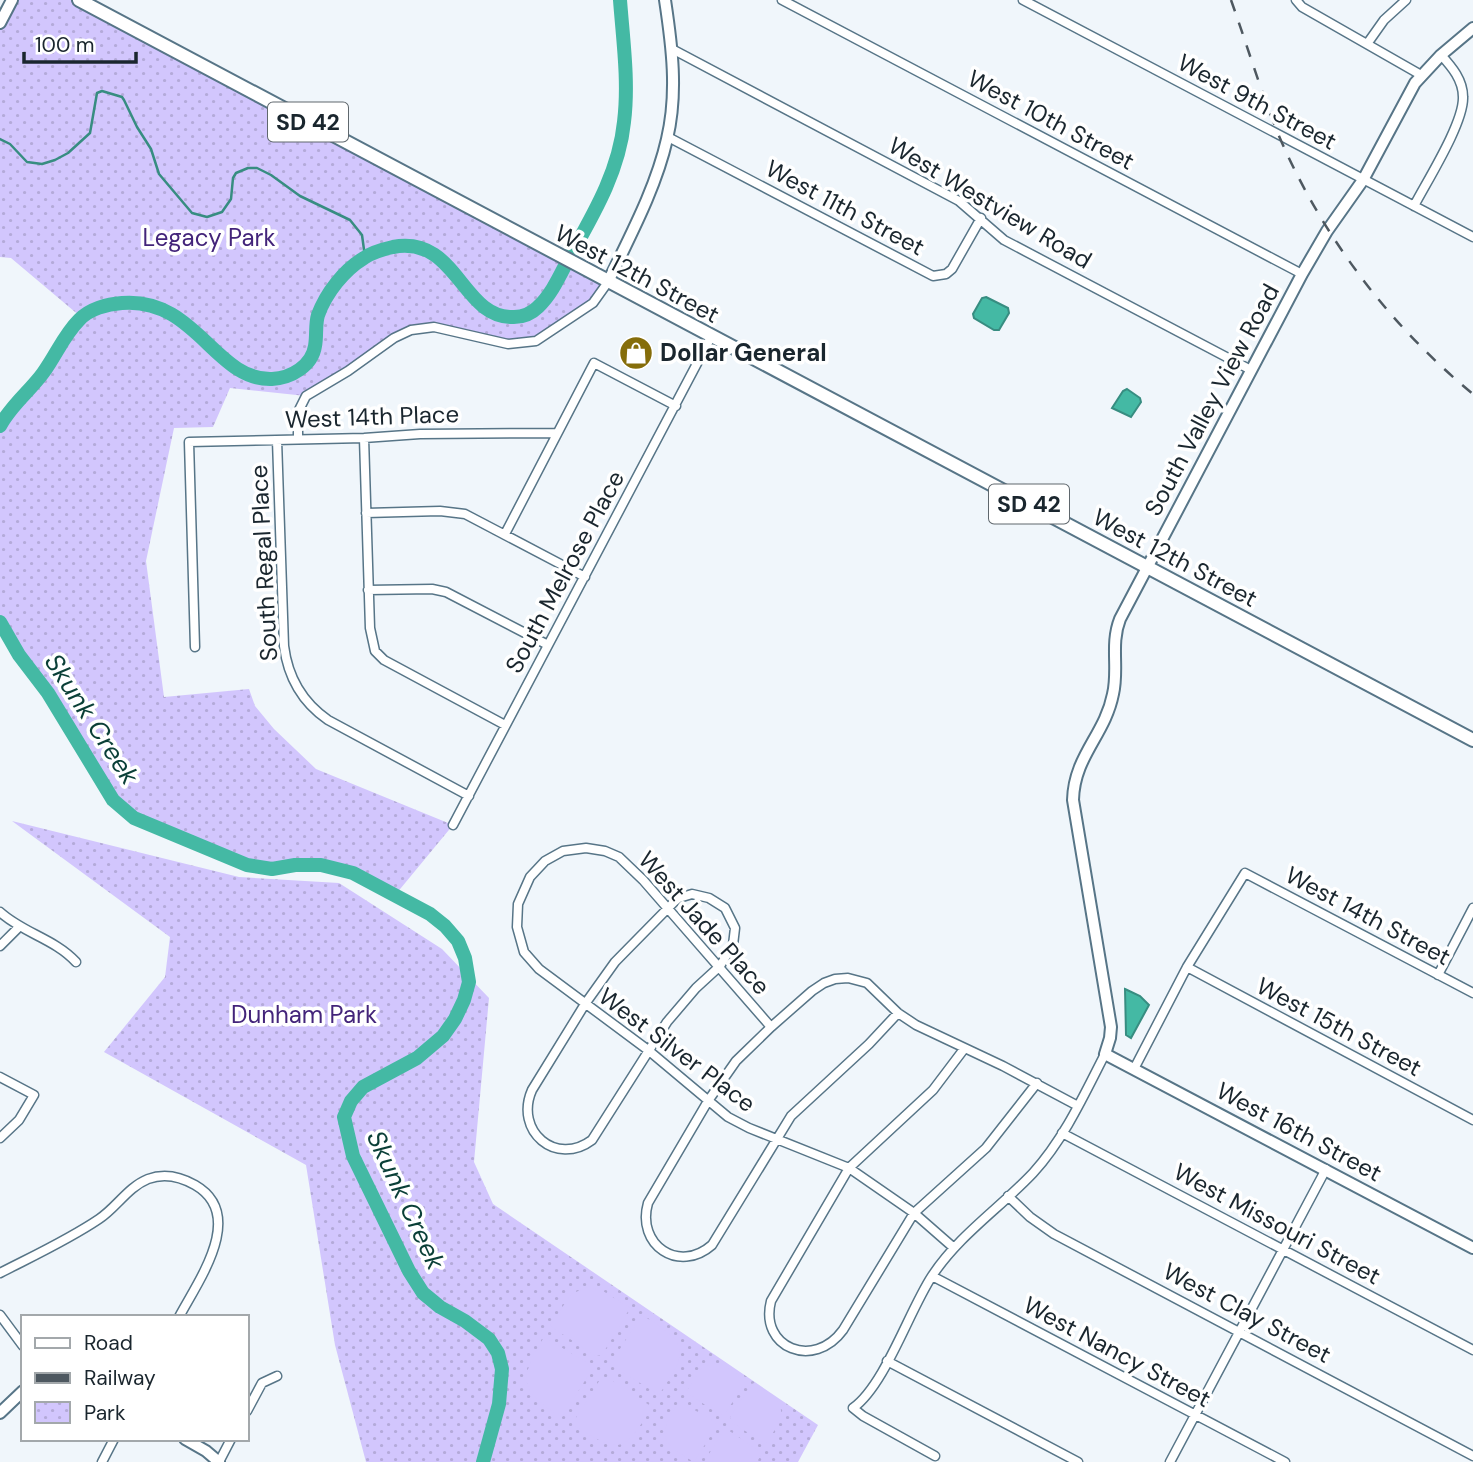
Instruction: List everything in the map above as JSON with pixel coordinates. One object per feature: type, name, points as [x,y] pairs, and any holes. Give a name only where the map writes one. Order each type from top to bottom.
[{"type":"main road","name":"West 12th Street","points":[[79,0],[1473,740]]},
{"type":"street","points":[[0,23],[12,0]]},
{"type":"street","points":[[298,439],[298,412],[306,396],[405,332],[434,327],[495,342],[530,343],[544,337],[601,295],[647,197],[668,137],[673,81],[672,49],[665,0]]},
{"type":"street","name":"West 10th Street","points":[[782,0],[1302,274]]},
{"type":"street","name":"West 9th Street","points":[[1023,0],[1473,237]]},
{"type":"street","points":[[1367,44],[1384,20],[1406,0]]},
{"type":"street","points":[[1302,2],[1421,75]]},
{"type":"street","name":"South Valley View Road","points":[[1105,1054],[1111,1027],[1073,800],[1073,785],[1079,766],[1113,698],[1114,635],[1302,274],[1363,180],[1409,93],[1421,75],[1441,54],[1473,28]]},
{"type":"street","name":"West Westview Road","points":[[672,49],[959,201],[1004,240],[1251,370]]},
{"type":"street","points":[[1414,206],[1458,120],[1463,104],[1459,78],[1441,54]]},
{"type":"street","name":"West 11th Street","points":[[668,137],[933,276],[941,276],[952,269],[981,218]]},
{"type":"street","name":"South Melrose Place","points":[[453,825],[711,337]]},
{"type":"street","points":[[505,534],[594,363],[676,406]]},
{"type":"street","name":"West 14th Place","points":[[195,647],[189,442],[556,433]]},
{"type":"street","points":[[364,438],[368,590],[372,639],[377,654],[505,725]]},
{"type":"street","name":"South Regal Place","points":[[277,440],[284,646],[294,683],[310,706],[328,720],[469,796]]},
{"type":"street","points":[[366,513],[457,513],[474,517],[585,577]]},
{"type":"street","points":[[368,590],[432,589],[446,592],[548,645]]},
{"type":"street","name":"West Jade Place","points":[[530,877],[540,865],[557,854],[586,848],[597,849],[625,861],[771,1027]]},
{"type":"street","name":"West 14th Street","points":[[1187,967],[1245,873],[1473,993]]},
{"type":"street","name":"West Silver Place","points":[[530,877],[517,910],[517,927],[524,952],[539,969],[648,1050],[738,1124],[849,1168],[914,1213],[954,1248]]},
{"type":"street","points":[[692,894],[709,898],[725,908],[732,919],[735,934],[733,945],[720,966],[681,1005],[648,1050],[602,1128],[592,1140],[574,1149],[563,1149],[546,1143],[536,1135],[528,1119],[530,1096],[584,1004],[624,950],[668,908],[679,898],[692,894]]},
{"type":"street","points":[[1438,975],[1473,908]]},
{"type":"street","points":[[0,912],[19,926],[66,951],[76,961]]},
{"type":"street","points":[[0,946],[19,926]]},
{"type":"street","points":[[1134,1069],[1187,967]]},
{"type":"street","name":"West 15th Street","points":[[1187,967],[1473,1120]]},
{"type":"street","points":[[898,1013],[869,1044],[801,1105],[776,1139],[712,1245],[702,1252],[688,1256],[663,1251],[648,1234],[645,1220],[648,1203],[708,1101],[736,1061],[812,991],[829,981],[842,978],[861,981],[873,988],[898,1013],[932,1034],[1078,1105]]},
{"type":"street","points":[[964,1049],[933,1090],[849,1168],[771,1301],[768,1311],[771,1326],[786,1345],[810,1352],[833,1342],[914,1213],[986,1148],[1037,1083]]},
{"type":"street","points":[[935,1456],[853,1408],[867,1396],[932,1276],[954,1248],[1035,1170],[1062,1133],[1105,1054]]},
{"type":"street","name":"West 16th Street","points":[[1105,1054],[1473,1248]]},
{"type":"street","points":[[0,1077],[34,1095],[19,1120],[0,1138]]},
{"type":"street","name":"West Missouri Street","points":[[1062,1133],[1473,1350]]},
{"type":"street","points":[[1170,1462],[1326,1169]]},
{"type":"street","points":[[0,1273],[92,1224],[142,1182],[158,1177],[176,1177],[204,1191],[215,1209],[218,1227],[215,1249],[180,1315]]},
{"type":"street","name":"West Clay Street","points":[[1008,1196],[1030,1217],[1054,1234],[1473,1456]]},
{"type":"street","name":"West Nancy Street","points":[[932,1276],[1285,1462]]},
{"type":"street","points":[[0,1315],[21,1343]]},
{"type":"street","points":[[887,1361],[1078,1462]]},
{"type":"street","points":[[248,1409],[262,1382],[277,1376]]},
{"type":"street","points":[[0,1413],[21,1393]]},
{"type":"street","points":[[102,1462],[113,1441]]},
{"type":"street","points":[[188,1441],[219,1462],[230,1441]]},
{"type":"green space","name":"Legacy Park","points":[[12,0],[79,0],[608,282],[593,303],[524,344],[425,327],[394,338],[306,396],[230,388],[213,427],[174,428],[146,561],[164,697],[249,689],[255,706],[274,729],[316,769],[453,825],[396,894],[353,873],[321,865],[295,865],[272,869],[247,865],[134,818],[113,800],[48,693],[19,655],[0,622],[0,426],[20,398],[42,375],[81,317],[11,258],[0,257],[0,23]]},
{"type":"green space","name":"Dunham Park","points":[[12,821],[239,877],[339,883],[442,949],[489,998],[474,1162],[493,1204],[818,1425],[798,1462],[366,1462],[335,1345],[306,1165],[104,1052],[165,977],[170,937]]},
{"type":"green space","points":[[588,1287],[603,1291],[630,1308],[602,1355],[596,1356],[550,1326],[571,1294]]},
{"type":"green space","points":[[642,1315],[669,1334],[680,1349],[676,1367],[659,1395],[613,1366],[612,1361]]},
{"type":"green space","points":[[544,1337],[591,1365],[591,1371],[562,1417],[537,1400],[527,1383],[530,1364]]},
{"type":"green space","points":[[711,1363],[721,1364],[747,1379],[725,1414],[720,1415],[686,1392],[700,1370]]},
{"type":"green space","points":[[607,1377],[652,1407],[634,1434],[619,1445],[600,1441],[572,1424],[601,1378]]},
{"type":"green space","points":[[753,1383],[773,1397],[781,1409],[778,1423],[766,1444],[731,1422],[730,1417]]},
{"type":"green space","points":[[679,1401],[715,1422],[716,1427],[694,1462],[674,1449],[665,1437],[667,1422]]},
{"type":"green space","points":[[728,1430],[762,1453],[757,1462],[704,1462],[723,1431]]},
{"type":"shaded area","points":[[986,297],[1008,308],[1009,313],[999,330],[994,330],[974,318],[973,314],[982,298]]},
{"type":"shaded area","points":[[1127,389],[1140,398],[1141,402],[1131,417],[1112,408]]},
{"type":"shaded area","points":[[1125,989],[1140,996],[1149,1005],[1131,1038],[1126,1035]]},
{"type":"waterway","name":"Skunk Creek","points":[[0,426],[43,373],[64,339],[83,316],[110,305],[147,305],[169,313],[187,325],[235,367],[252,376],[272,379],[300,370],[310,359],[315,346],[321,307],[343,276],[371,254],[393,247],[415,247],[432,253],[446,264],[482,305],[496,314],[517,317],[533,311],[559,278],[596,209],[617,158],[626,92],[620,0]]},
{"type":"waterway","points":[[0,139],[10,144],[27,162],[42,164],[55,160],[68,153],[90,133],[97,93],[102,91],[122,97],[151,149],[159,174],[192,213],[207,217],[222,212],[231,199],[236,173],[257,168],[300,196],[350,220],[362,235],[365,257]]},
{"type":"waterway","name":"Skunk Creek","points":[[0,622],[19,655],[48,693],[113,800],[134,818],[247,865],[272,869],[295,865],[321,865],[353,873],[430,914],[458,941],[465,958],[469,982],[455,1019],[443,1036],[417,1058],[363,1087],[351,1101],[344,1117],[353,1156],[409,1271],[423,1293],[489,1339],[498,1353],[502,1369],[499,1404],[483,1462]]},
{"type":"railway","points":[[1231,0],[1279,136],[1316,209],[1361,277],[1386,308],[1413,339],[1473,394]]},
{"type":"place","name":"Dollar General","points":[[636,353]]}]
